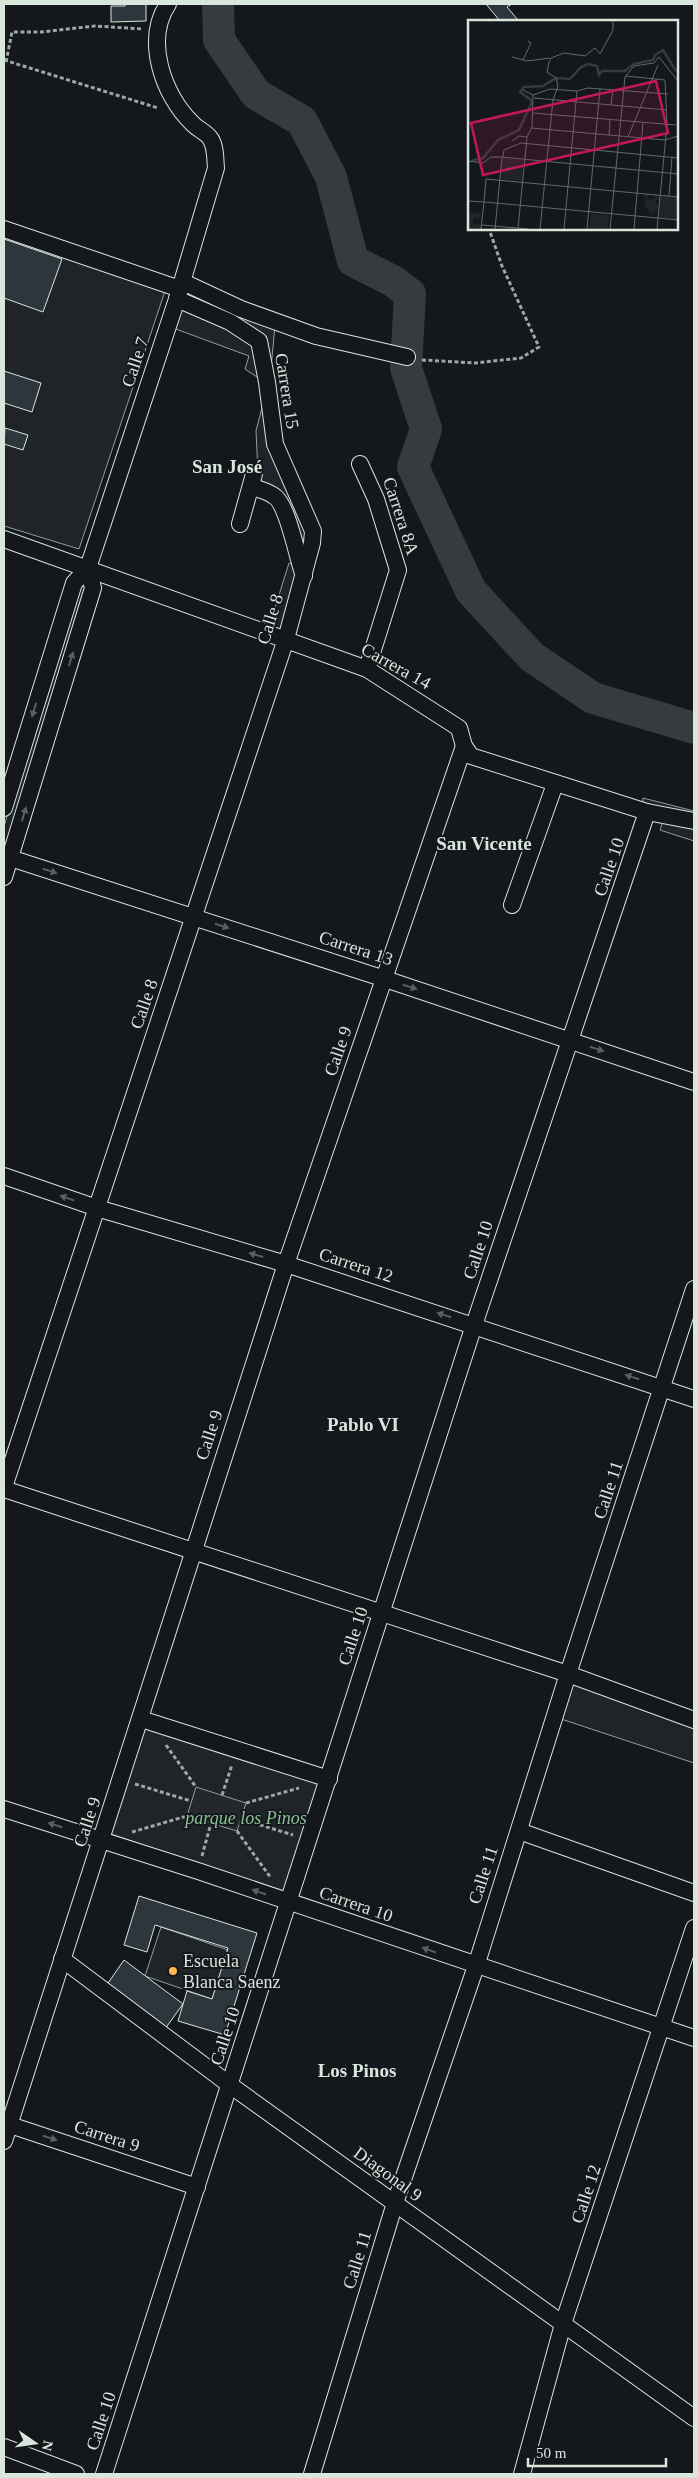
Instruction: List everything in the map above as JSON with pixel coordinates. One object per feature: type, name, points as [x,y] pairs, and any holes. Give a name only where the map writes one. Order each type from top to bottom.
[{"type":"street","points":[[157,30],[168,4]]},
{"type":"street","name":"Calle 7","points":[[4,808],[74,583],[88,568],[180,290],[216,168],[215,152],[210,138],[191,123],[168,94],[158,52],[157,30]]},
{"type":"street","name":"Carrera 15","points":[[4,229],[180,290],[259,341],[267,382],[275,444],[313,530]]},
{"type":"street","points":[[180,290],[241,309],[316,336],[406,357]]},
{"type":"street","name":"Carrera 8A","points":[[360,464],[376,499],[398,570],[367,669]]},
{"type":"street","points":[[240,524],[253,480],[274,496],[284,507],[297,558],[304,576]]},
{"type":"street","name":"Calle 8","points":[[4,1488],[286,639],[304,576],[313,530]]},
{"type":"street","name":"Carrera 14","points":[[4,539],[367,669],[459,728],[464,746],[471,756],[647,812],[694,821]]},
{"type":"street","name":"Calle 7","points":[[4,877],[7,858],[93,588],[88,568]]},
{"type":"street","name":"Calle 9","points":[[4,2141],[6,2123],[122,1780],[145,1720],[192,1551],[286,1264],[464,746]]},
{"type":"street","points":[[512,904],[555,784]]},
{"type":"street","name":"Calle 10","points":[[104,2474],[474,1325],[647,812]]},
{"type":"street","name":"Carrera 13","points":[[7,858],[385,978],[694,1082]]},
{"type":"street","name":"Carrera 12","points":[[4,1176],[97,1208],[286,1264],[694,1399]]},
{"type":"street","name":"Calle 11","points":[[312,2474],[395,2203],[476,1966],[568,1674],[694,1289]]},
{"type":"street","points":[[4,1488],[568,1674],[694,1720]]},
{"type":"street","points":[[145,1720],[328,1779]]},
{"type":"street","name":"Carrera 10","points":[[4,1810],[198,1871],[694,2038]]},
{"type":"street","points":[[518,1831],[694,1893]]},
{"type":"street","name":"Calle 12","points":[[522,2474],[563,2324],[694,1928]]},
{"type":"street","name":"Diagonal 9","points":[[62,1959],[230,2085],[694,2418]]},
{"type":"street","name":"Carrera 9","points":[[6,2123],[197,2187]]},
{"type":"street","points":[[4,2447],[76,2474]]},
{"type":"path","points":[[157,30],[95,26],[41,32],[12,32],[5,61],[162,109]]},
{"type":"path","points":[[406,357],[476,363],[521,358],[539,347],[502,266],[489,230]]},
{"type":"path","points":[[145,1720],[196,1787]]},
{"type":"path","points":[[222,1795],[236,1750]]},
{"type":"path","points":[[246,1802],[328,1779]]},
{"type":"path","points":[[122,1780],[191,1801]]},
{"type":"path","points":[[130,1832],[187,1816]]},
{"type":"path","points":[[241,1819],[308,1840]]},
{"type":"path","points":[[198,1871],[212,1823]]},
{"type":"path","points":[[237,1831],[272,1879]]},
{"type":"green space","points":[[4,235],[165,291],[79,549],[4,526]]},
{"type":"green space","points":[[185,286],[275,325],[270,379],[260,339],[180,297]]},
{"type":"green space","points":[[181,305],[255,343],[263,381],[245,369],[249,356],[173,328]]},
{"type":"green space","points":[[266,392],[310,543],[296,555],[290,504],[255,485],[258,473],[256,431]]},
{"type":"green space","points":[[289,563],[304,569],[284,634],[269,627]]},
{"type":"green space","points":[[81,584],[87,588],[7,848],[4,848],[4,826]]},
{"type":"green space","points":[[643,798],[694,811],[694,820],[642,807]]},
{"type":"green space","points":[[664,818],[694,824],[694,841],[660,830]]},
{"type":"green space","points":[[572,1684],[694,1726],[694,1763],[561,1719]]},
{"type":"green space","name":"parque los Pinos","points":[[146,1725],[323,1782],[287,1893],[111,1834]]},
{"type":"green space","points":[[161,1927],[228,1950],[212,1999],[145,1976]]},
{"type":"shaded area","points":[[196,1787],[246,1803],[237,1831],[187,1816]]},
{"type":"building","points":[[125,4],[146,4],[146,21],[111,22],[111,6],[125,6]]},
{"type":"building","points":[[486,4],[512,4],[507,7],[518,20],[499,20]]},
{"type":"building","points":[[4,239],[62,259],[43,312],[4,298]]},
{"type":"building","points":[[4,371],[41,383],[32,412],[4,403]]},
{"type":"building","points":[[5,428],[28,435],[23,450],[4,444]]},
{"type":"building","points":[[139,1896],[257,1933],[225,2035],[178,2021],[187,1991],[212,1999],[228,1948],[155,1925],[147,1952],[124,1945]]},
{"type":"building","points":[[124,1960],[183,2004],[165,2029],[106,1986]]},
{"type":"waterway","points":[[218,4],[219,40],[256,94],[302,121],[331,177],[353,261],[393,281],[410,294],[406,368],[426,429],[413,467],[471,591],[532,657],[593,698],[694,728]]},
{"type":"place","name":"Escuela Blanca Saenz","points":[[173,1971]]},
{"type":"district","name":"San José","points":[[227,466]]},
{"type":"district","name":"San Vicente","points":[[484,843]]},
{"type":"district","name":"Pablo VI","points":[[363,1424]]},
{"type":"district","name":"Los Pinos","points":[[357,2070]]}]
